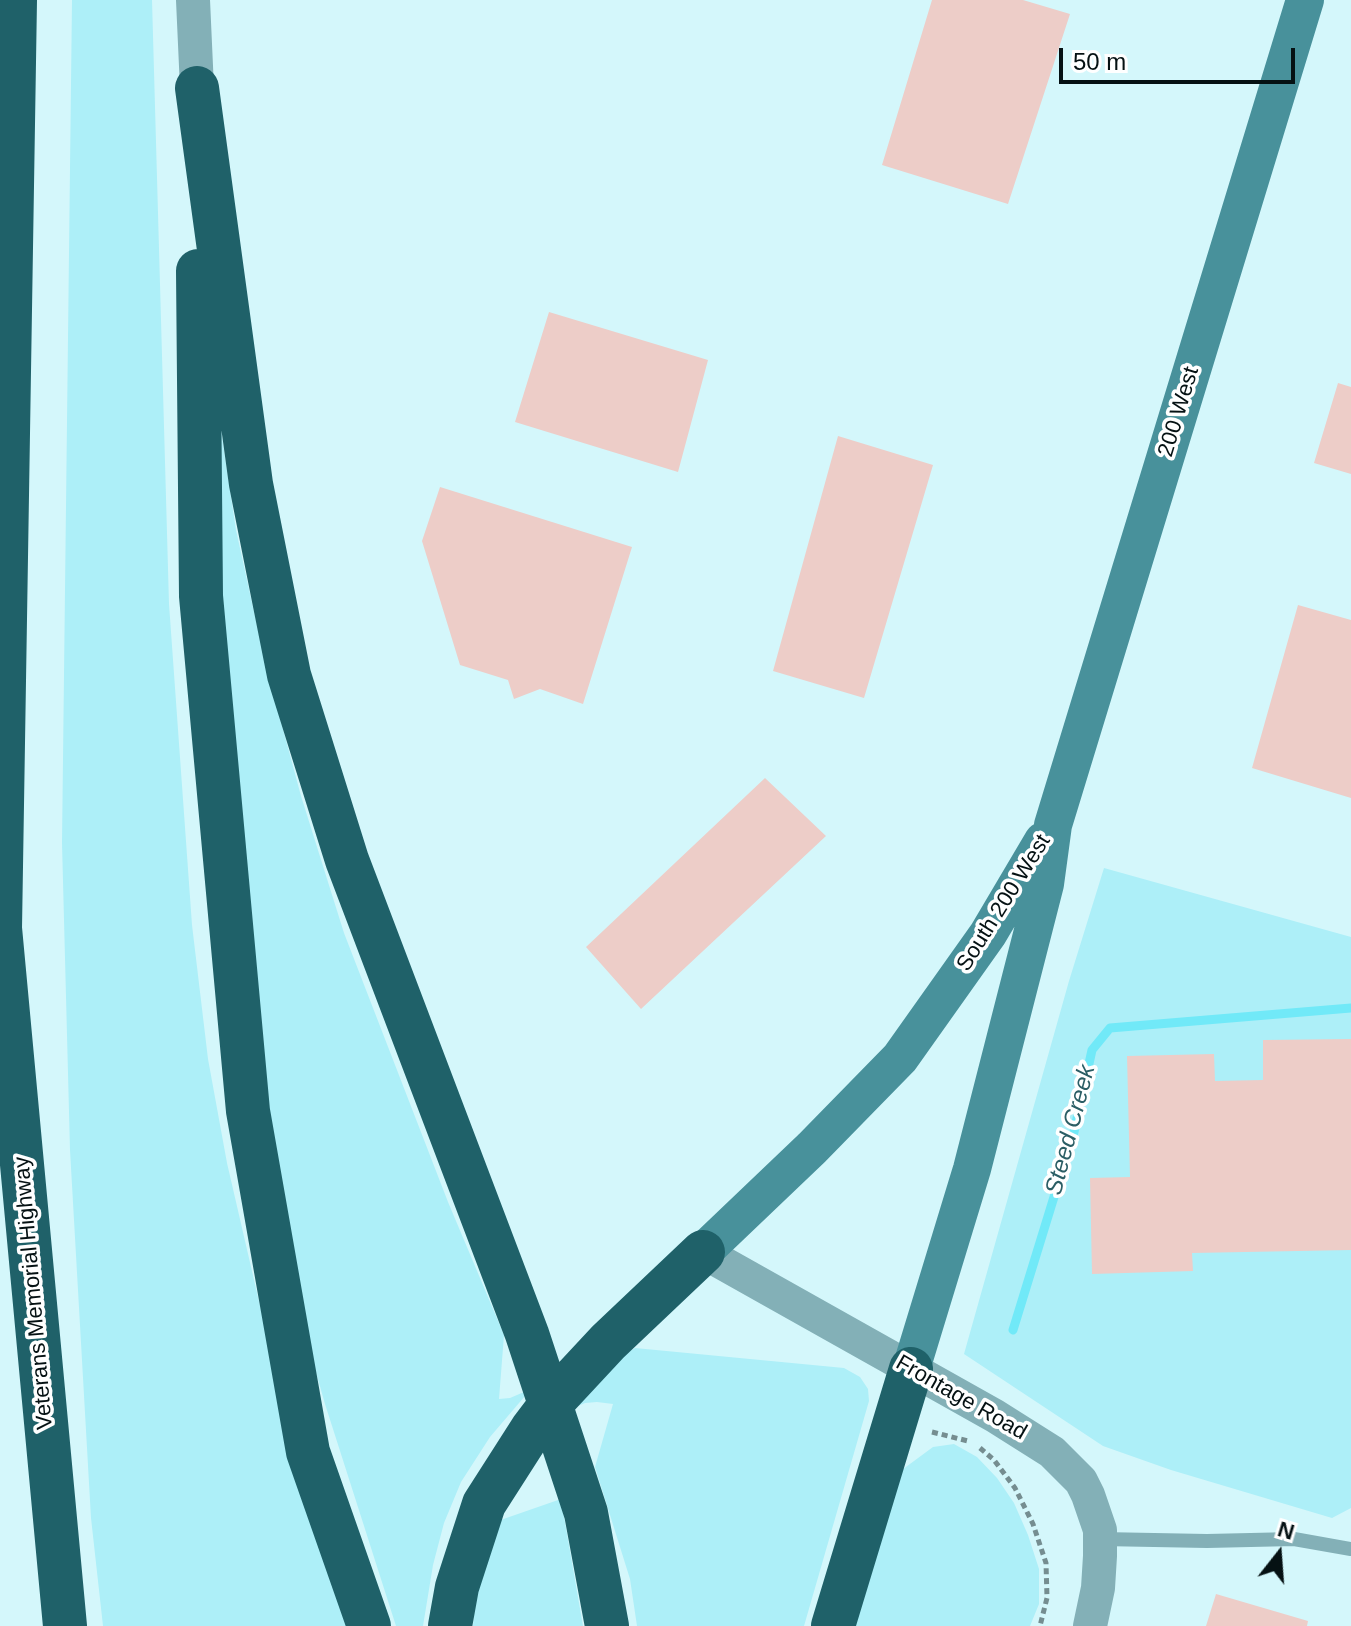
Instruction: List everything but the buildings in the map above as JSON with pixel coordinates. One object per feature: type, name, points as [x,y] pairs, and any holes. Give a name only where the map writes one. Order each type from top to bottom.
[{"type":"highway","name":"Veterans Memorial Highway","points":[[15,0],[0,928],[65,1626]]},
{"type":"highway","points":[[197,88],[251,484],[289,675],[347,860],[527,1334],[586,1513],[607,1626]]},
{"type":"highway","points":[[197,88],[201,596],[248,1111],[308,1452],[369,1626]]},
{"type":"highway","points":[[450,1626],[457,1587],[484,1504],[532,1429],[559,1394],[608,1342],[703,1252]]},
{"type":"highway","points":[[833,1626],[911,1369]]},
{"type":"main road","name":"200 West","points":[[1053,825],[1305,0]]},
{"type":"main road","name":"South 200 West","points":[[703,1252],[900,1058],[988,934],[1053,825]]},
{"type":"main road","name":"South 200 West","points":[[911,1369],[972,1169],[1045,884],[1053,825]]},
{"type":"street","points":[[193,0],[197,88]]},
{"type":"street","name":"Frontage Road","points":[[703,1252],[995,1416],[1052,1452],[1072,1471],[1088,1495],[1101,1539],[1098,1588],[1090,1626]]},
{"type":"lane","points":[[1101,1539],[1294,1539],[1351,1549]]},
{"type":"path","points":[[932,1432],[973,1442],[994,1460],[1015,1488],[1033,1524],[1046,1563],[1047,1598],[1040,1626]]},
{"type":"shaded area","points":[[72,0],[152,0],[169,604],[192,925],[208,1059],[227,1163],[276,1375],[352,1626],[103,1626],[91,1518],[70,1150],[62,843]]},
{"type":"shaded area","points":[[212,370],[236,530],[265,662],[301,796],[344,933],[448,1202],[504,1335],[499,1399],[524,1392],[525,1396],[490,1437],[461,1482],[444,1523],[423,1626],[396,1626],[325,1404],[300,1316],[242,991]]},
{"type":"shaded area","points":[[1104,868],[1351,937],[1351,1508],[1332,1518],[1171,1470],[1103,1446],[964,1354]]},
{"type":"shaded area","points":[[635,1348],[844,1368],[860,1377],[868,1389],[869,1401],[804,1626],[637,1626],[630,1579],[595,1467],[613,1404],[597,1402],[578,1406],[616,1360]]},
{"type":"shaded area","points":[[954,1444],[977,1457],[997,1478],[1014,1503],[1028,1535],[1039,1569],[1039,1604],[1030,1626],[847,1626],[895,1475],[933,1447]]},
{"type":"shaded area","points":[[561,1499],[583,1626],[473,1626],[478,1567],[492,1523]]},
{"type":"waterway","name":"Steed Creek","points":[[1013,1330],[1074,1132],[1092,1050],[1110,1028],[1351,1008]]}]
